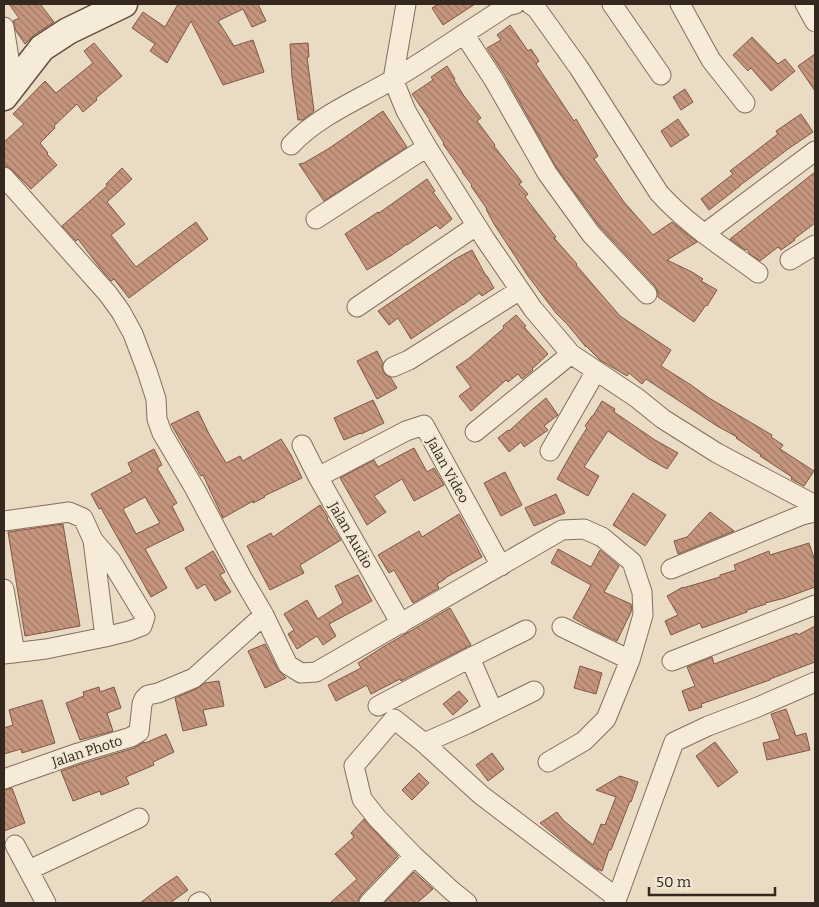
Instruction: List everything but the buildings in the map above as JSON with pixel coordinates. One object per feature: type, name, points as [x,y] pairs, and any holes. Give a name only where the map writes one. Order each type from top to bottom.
[{"type":"street","points":[[9,90],[42,48],[68,31],[124,4]]},
{"type":"street","points":[[406,4],[393,79],[406,111],[476,226],[533,309],[571,354],[637,398],[663,419],[717,453],[815,505]]},
{"type":"street","points":[[292,145],[320,120],[393,79],[507,6],[515,4]]},
{"type":"street","points":[[530,4],[536,8],[579,68],[658,193],[704,234],[758,273]]},
{"type":"street","points":[[612,4],[661,75]]},
{"type":"street","points":[[680,4],[710,60],[745,103]]},
{"type":"street","points":[[805,4],[815,22]]},
{"type":"street","points":[[4,27],[9,90]]},
{"type":"street","points":[[464,34],[494,80],[547,173],[591,234],[647,294]]},
{"type":"street","points":[[316,219],[427,148]]},
{"type":"street","points":[[704,234],[815,151]]},
{"type":"street","points":[[4,177],[108,294],[121,312],[133,334],[147,371],[156,399],[157,419],[162,433],[264,615],[288,665],[301,673],[316,672],[562,530],[584,530],[602,537],[632,562],[642,592],[643,615],[630,660],[606,719],[584,741],[548,762]]},
{"type":"street","points":[[357,306],[476,226]]},
{"type":"street","points":[[790,260],[815,245]]},
{"type":"street","points":[[393,367],[409,360],[520,290]]},
{"type":"street","points":[[475,432],[571,354]]},
{"type":"street","points":[[550,452],[596,372]]},
{"type":"street","name":"Jalan Video","points":[[318,477],[406,432],[424,425],[501,566]]},
{"type":"street","name":"Jalan Audio","points":[[302,445],[401,624]]},
{"type":"street","points":[[4,521],[69,512],[83,518],[94,540],[111,561],[145,617],[142,626],[129,631],[46,649],[9,653],[4,588]]},
{"type":"street","points":[[672,569],[802,515],[815,512]]},
{"type":"street","points":[[94,540],[105,637]]},
{"type":"street","points":[[672,661],[815,605]]},
{"type":"street","name":"Jalan Photo","points":[[4,779],[131,737],[139,732],[144,698],[194,678],[264,615]]},
{"type":"street","points":[[562,627],[630,660]]},
{"type":"street","points":[[378,706],[526,630]]},
{"type":"street","points":[[470,658],[493,711]]},
{"type":"street","points":[[467,903],[414,856],[377,818],[362,798],[354,766],[394,719],[424,743],[481,795],[616,901],[674,742],[815,682]]},
{"type":"street","points":[[424,743],[534,691]]},
{"type":"street","points":[[29,870],[139,818]]},
{"type":"street","points":[[16,846],[46,903]]},
{"type":"street","points":[[369,903],[414,856]]}]
